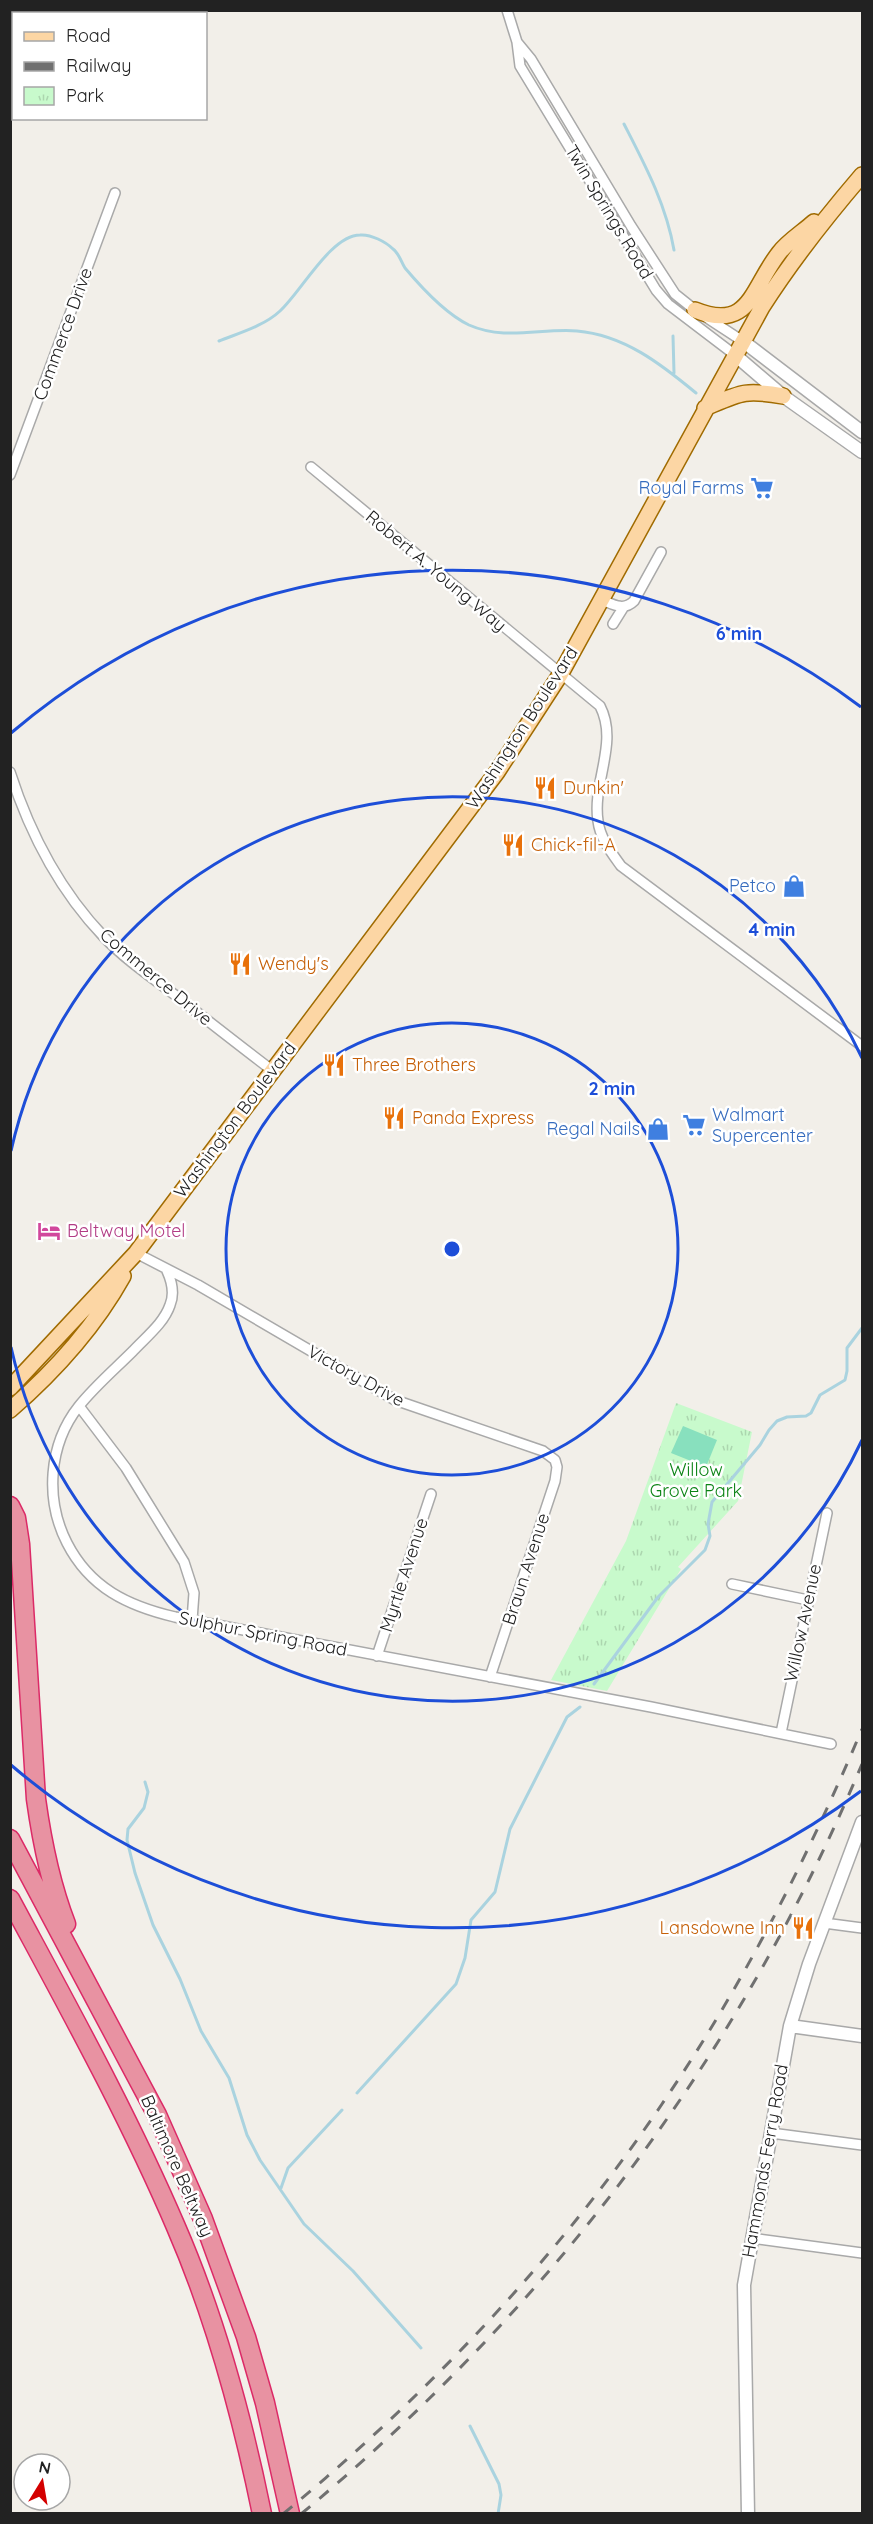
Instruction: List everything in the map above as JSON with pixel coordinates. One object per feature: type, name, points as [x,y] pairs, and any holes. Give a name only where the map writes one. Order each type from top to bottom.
[{"type":"highway","points":[[10,1506],[16,1518],[20,1544],[41,1834],[54,1892],[99,2007]]},
{"type":"highway","name":"Baltimore Beltway","points":[[10,1839],[157,2115],[203,2219],[242,2323],[265,2403],[290,2514]]},
{"type":"highway","name":"Baltimore Beltway","points":[[10,1899],[143,2153],[177,2229],[220,2345],[238,2407],[262,2514]]},
{"type":"highway","points":[[10,1908],[35,1945]]},
{"type":"main road","name":"Washington Boulevard","points":[[10,1388],[136,1252],[484,789],[560,675],[705,408],[786,268],[862,175]]},
{"type":"main road","points":[[695,310],[713,317],[724,317],[734,315],[741,310],[781,250],[837,203]]},
{"type":"main road","points":[[705,408],[741,392],[783,396]]},
{"type":"main road","name":"Washington Boulevard","points":[[10,1410],[64,1359],[97,1319],[136,1252]]},
{"type":"street","name":"Twin Springs Road","points":[[507,10],[517,42],[520,66],[656,290],[668,304],[740,348]]},
{"type":"street","name":"Twin Springs Road","points":[[517,42],[531,59],[675,294],[740,348]]},
{"type":"street","name":"Commerce Drive","points":[[10,475],[115,193]]},
{"type":"street","points":[[740,348],[783,396],[862,452]]},
{"type":"street","points":[[740,348],[862,432]]},
{"type":"street","name":"Robert A. Young Way","points":[[311,467],[595,702],[605,716],[607,732],[597,808],[598,823],[603,837],[621,866],[862,1046]]},
{"type":"street","points":[[613,624],[623,608],[634,601],[661,552]]},
{"type":"street","points":[[602,600],[623,608]]},
{"type":"street","name":"Commerce Drive","points":[[10,772],[37,842],[67,892],[86,917],[135,965],[273,1071]]},
{"type":"street","points":[[136,1252],[167,1271]]},
{"type":"street","name":"Sulphur Spring Road","points":[[167,1271],[173,1283],[172,1298],[161,1321],[79,1406],[67,1424],[60,1441],[53,1475],[56,1512],[61,1531],[73,1554],[95,1582],[110,1593],[146,1610],[192,1620],[831,1744]]},
{"type":"street","name":"Victory Drive","points":[[167,1271],[198,1285],[395,1400],[537,1448],[555,1460]]},
{"type":"street","points":[[79,1406],[126,1468],[184,1562],[194,1593],[192,1620]]},
{"type":"street","name":"Braun Avenue","points":[[490,1677],[555,1481],[557,1467],[555,1460]]},
{"type":"street","name":"Myrtle Avenue","points":[[377,1656],[431,1494]]},
{"type":"street","name":"Willow Avenue","points":[[781,1733],[827,1513]]},
{"type":"street","points":[[732,1584],[808,1600]]},
{"type":"street","name":"Hammonds Ferry Road","points":[[748,2514],[744,2285],[751,2238],[789,2026],[798,1995],[862,1822]]},
{"type":"street","points":[[824,1923],[862,1928]]},
{"type":"street","points":[[789,2026],[862,2036]]},
{"type":"street","points":[[771,2133],[862,2145]]},
{"type":"street","points":[[751,2238],[862,2253]]},
{"type":"green space","name":"Willow Grove Park","points":[[676,1403],[752,1432],[738,1501],[678,1567],[681,1569],[607,1691],[551,1680],[626,1541]]},
{"type":"green space","points":[[683,1426],[717,1440],[706,1467],[671,1453]]},
{"type":"waterway","points":[[624,124],[660,201],[674,250]]},
{"type":"waterway","points":[[219,341],[251,329],[274,316],[338,244],[349,237],[364,235],[390,246],[397,253],[405,268],[426,291],[443,307],[469,325],[496,332],[577,331],[610,338],[641,353],[696,393]]},
{"type":"waterway","points":[[673,336],[674,373]]},
{"type":"waterway","points":[[594,1684],[658,1597],[705,1550],[710,1536],[708,1524],[712,1502],[760,1445],[769,1430],[777,1421],[811,1413],[820,1395],[845,1380],[847,1348],[862,1328]]},
{"type":"waterway","points":[[357,2093],[456,1984],[465,1958],[471,1920],[495,1892],[510,1829],[567,1717],[580,1707]]},
{"type":"waterway","points":[[145,1782],[148,1792],[144,1808],[128,1829],[127,1840],[135,1873],[153,1925],[180,1979],[201,2031],[229,2078],[247,2135],[260,2160],[304,2224],[353,2271],[421,2348]]},
{"type":"waterway","points":[[281,2188],[288,2168],[342,2110]]},
{"type":"waterway","points":[[470,2426],[499,2484],[501,2495],[498,2514]]},
{"type":"railway","points":[[283,2514],[336,2469],[439,2373],[534,2270],[579,2217],[621,2161],[691,2060],[746,1968],[796,1874],[862,1729]]},
{"type":"railway","points":[[301,2514],[391,2435],[475,2352],[554,2265],[628,2173],[695,2077],[757,1977],[812,1873],[862,1764]]},
{"type":"place","name":"Royal Farms","points":[[762,488]]},
{"type":"place","name":"Dunkin'","points":[[545,788]]},
{"type":"place","name":"Chick-fil-A","points":[[513,845]]},
{"type":"place","name":"Petco","points":[[794,886]]},
{"type":"place","name":"Wendy's","points":[[240,964]]},
{"type":"place","name":"Three Brothers","points":[[334,1065]]},
{"type":"place","name":"Panda Express","points":[[394,1118]]},
{"type":"place","name":"Walmart Supercenter","points":[[694,1125]]},
{"type":"place","name":"Regal Nails","points":[[658,1129]]},
{"type":"place","name":"Beltway Motel","points":[[49,1231]]},
{"type":"place","name":"Lansdowne Inn","points":[[803,1928]]}]
